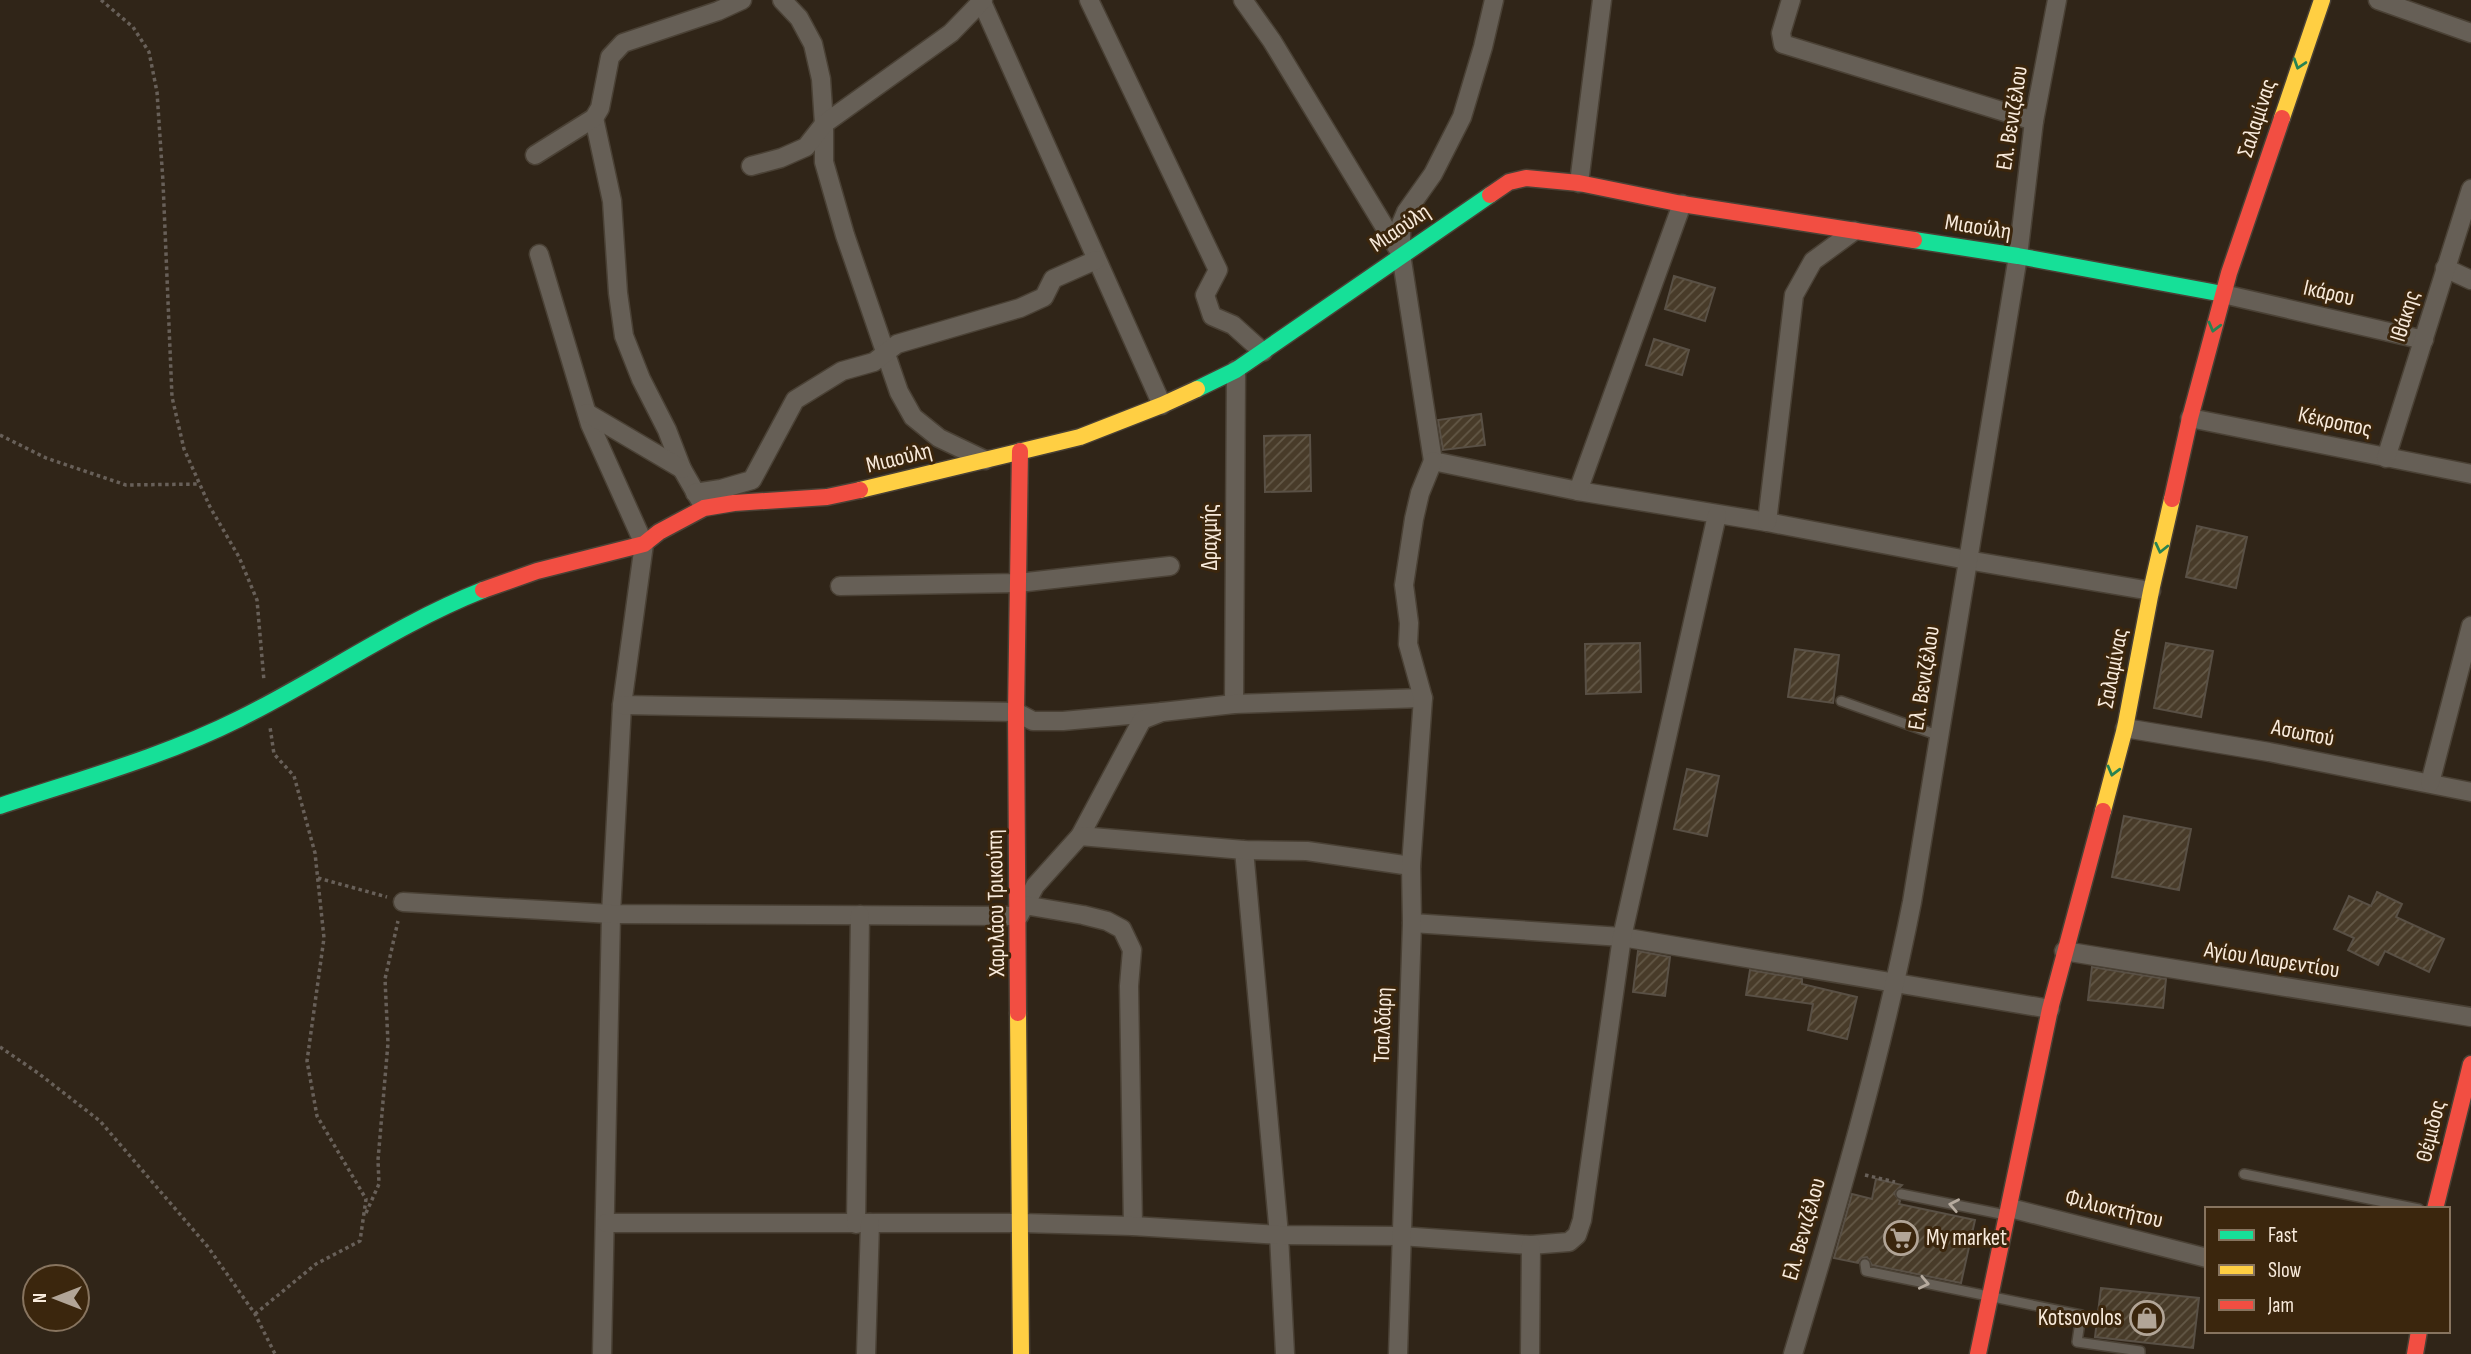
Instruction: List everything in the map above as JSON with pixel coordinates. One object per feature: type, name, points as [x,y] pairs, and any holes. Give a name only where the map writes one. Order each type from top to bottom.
[{"type":"street","points":[[535,155],[594,118],[600,108],[610,57],[623,43],[718,11],[742,0]]},
{"type":"street","points":[[782,0],[799,18],[813,44],[821,79],[824,162],[845,235],[899,392],[913,417],[939,438],[985,460]]},
{"type":"street","points":[[1089,0],[1218,270],[1205,295],[1212,316],[1233,325],[1263,352]]},
{"type":"street","points":[[1243,0],[1272,41],[1401,254]]},
{"type":"street","points":[[1494,0],[1462,117],[1433,174],[1406,212],[1401,224],[1401,254],[1433,461],[1578,491],[2151,591]]},
{"type":"street","points":[[1579,183],[1602,0]]},
{"type":"street","points":[[1791,0],[1781,33],[1783,44],[2034,121]]},
{"type":"street","name":"Ελ. Βενιζέλου","points":[[1793,1354],[1823,1255],[1896,982],[1940,736],[2018,256],[2034,121],[2057,0]]},
{"type":"street","name":"Σαλαμίνας","points":[[1978,1354],[2050,1009],[2125,728],[2151,591],[2190,418],[2223,294],[2322,0]]},
{"type":"street","points":[[2378,0],[2471,33]]},
{"type":"street","points":[[751,166],[806,148],[824,124],[951,33],[982,1],[1162,405]]},
{"type":"street","points":[[594,118],[612,201],[618,293],[624,336],[682,469],[700,501],[721,489],[751,480],[795,400],[842,371],[874,362],[897,344],[1020,308],[1044,296],[1054,279],[1096,260]]},
{"type":"street","name":"Μιαούλη","points":[[0,806],[206,735],[476,592],[515,578],[644,544],[700,501],[734,503],[827,496],[1080,437],[1162,405],[1236,370],[1401,254],[1509,182],[1525,177],[1579,183],[1682,204],[2018,256],[2223,294]]},
{"type":"street","name":"Ιθάκης","points":[[2386,458],[2471,189]]},
{"type":"street","points":[[1578,491],[1682,204]]},
{"type":"street","points":[[1767,522],[1794,295],[1813,261],[1854,231]]},
{"type":"street","points":[[539,254],[587,413],[644,544],[622,705],[611,914],[602,1354]]},
{"type":"street","points":[[2445,268],[2471,280]]},
{"type":"street","name":"Ικάρου","points":[[2223,294],[2424,340]]},
{"type":"street","name":"Δραχμής","points":[[1234,704],[1236,370]]},
{"type":"street","points":[[587,413],[682,469]]},
{"type":"street","name":"Κέκροπος","points":[[2190,418],[2471,474]]},
{"type":"street","name":"Χαριλάου Τρικούπη","points":[[1020,451],[1016,712],[1022,911],[1021,1354]]},
{"type":"street","name":"Τσαλδάρη","points":[[1398,1354],[1412,923],[1411,866],[1423,698],[1408,644],[1409,622],[1404,585],[1408,545],[1417,506],[1433,461]]},
{"type":"street","points":[[606,1223],[1021,1223],[1133,1226],[1279,1235],[1400,1236],[1531,1245],[1569,1242],[1577,1234],[1582,1220],[1622,937],[1717,515]]},
{"type":"street","points":[[840,586],[1017,583],[1170,566]]},
{"type":"street","points":[[2430,783],[2471,626]]},
{"type":"street","points":[[622,705],[1016,712],[1032,721],[1063,721],[1234,704],[1423,698]]},
{"type":"street","points":[[1022,911],[1035,886],[1080,836],[1142,720],[1162,712]]},
{"type":"street","name":"Ασωπού","points":[[2125,728],[2269,752],[2471,792]]},
{"type":"street","points":[[1080,836],[1244,850],[1307,851],[1411,866]]},
{"type":"street","points":[[1244,850],[1279,1235],[1286,1354]]},
{"type":"street","points":[[403,902],[611,914],[860,915],[1022,911],[1107,921],[1122,929],[1132,950],[1129,986],[1133,1226]]},
{"type":"street","points":[[860,915],[866,1354]]},
{"type":"street","points":[[1412,923],[1622,937],[2050,1009]]},
{"type":"street","name":"Αγίου Λαυρεντίου","points":[[2064,951],[2471,1017]]},
{"type":"street","name":"Θέμιδος","points":[[2435,1207],[2471,1064]]},
{"type":"street","name":"Φιλιοκτήτου","points":[[2009,1212],[2205,1258]]},
{"type":"street","points":[[1530,1354],[1531,1245]]},
{"type":"street","points":[[2415,1354],[2420,1333]]},
{"type":"lane","points":[[1841,701],[1940,736]]},
{"type":"lane","points":[[2244,1174],[2409,1207]]},
{"type":"lane","points":[[1901,1194],[2009,1212]]},
{"type":"lane","points":[[1865,1264],[1866,1271],[2081,1315],[2077,1342],[2140,1351],[2140,1354]]},
{"type":"path","points":[[101,0],[132,27],[149,51],[156,92],[163,182],[172,397],[184,449],[210,507],[239,557],[257,600],[266,703],[274,754],[294,776],[315,853],[318,878],[324,938],[307,1061],[317,1116],[366,1199],[360,1241],[316,1264],[255,1314]]},
{"type":"path","points":[[0,435],[46,458],[126,485],[200,484]]},
{"type":"path","points":[[318,878],[365,889],[403,902],[385,979],[388,1043],[378,1160],[379,1184],[363,1218]]},
{"type":"path","points":[[0,1047],[100,1121],[208,1247],[255,1314],[275,1354]]},
{"type":"building","points":[[1674,276],[1715,288],[1705,321],[1665,309]]},
{"type":"building","points":[[1654,339],[1689,350],[1682,375],[1646,365]]},
{"type":"building","points":[[1481,414],[1485,445],[1443,450],[1438,420]]},
{"type":"building","points":[[1310,435],[1311,491],[1265,492],[1264,436]]},
{"type":"building","points":[[2197,526],[2247,537],[2236,588],[2186,577]]},
{"type":"building","points":[[1640,643],[1641,692],[1586,694],[1585,644]]},
{"type":"building","points":[[2166,643],[2213,651],[2201,717],[2154,708]]},
{"type":"building","points":[[1795,649],[1839,655],[1833,703],[1788,697]]},
{"type":"building","points":[[1687,769],[1719,776],[1707,836],[1674,829]]},
{"type":"building","points":[[2124,816],[2191,829],[2179,890],[2112,877]]},
{"type":"building","points":[[2377,892],[2402,904],[2396,917],[2444,939],[2429,972],[2385,951],[2378,965],[2348,950],[2354,938],[2334,929],[2349,896],[2371,906]]},
{"type":"building","points":[[1638,951],[1670,957],[1665,996],[1633,992]]},
{"type":"building","points":[[2092,967],[2166,979],[2163,1008],[2088,1000]]},
{"type":"building","points":[[1750,970],[1802,979],[1802,984],[1857,997],[1847,1039],[1808,1030],[1813,1004],[1746,995]]},
{"type":"building","name":"My market","points":[[1876,1179],[1902,1185],[1894,1193],[1900,1201],[1899,1204],[1975,1220],[1961,1283],[1872,1265],[1867,1257],[1861,1258],[1858,1263],[1834,1258],[1852,1194],[1872,1199]]},
{"type":"building","name":"Kotsovolos","points":[[2101,1288],[2199,1298],[2193,1348],[2095,1337]]},
{"type":"traffic: fast","points":[[1197,389],[1236,370],[1490,195]]},
{"type":"traffic: fast","points":[[1914,240],[2018,256],[2223,294]]},
{"type":"traffic: fast","points":[[0,806],[121,767],[210,733],[270,703],[420,619],[483,590]]},
{"type":"traffic: slow","points":[[2282,118],[2322,0]]},
{"type":"traffic: slow","points":[[860,490],[1080,437],[1197,389]]},
{"type":"traffic: slow","points":[[2103,811],[2125,728],[2172,499]]},
{"type":"traffic: slow","points":[[1018,1013],[1021,1354]]},
{"type":"traffic: jam","points":[[2172,499],[2190,418],[2229,273],[2282,118]]},
{"type":"traffic: jam","points":[[1490,195],[1509,182],[1526,178],[1579,183],[1682,204],[1914,240]]},
{"type":"traffic: jam","points":[[1018,1013],[1016,712],[1020,451]]},
{"type":"traffic: jam","points":[[483,590],[537,571],[644,544],[659,532],[704,508],[734,503],[827,497],[860,490]]},
{"type":"traffic: jam","points":[[1978,1354],[2050,1009],[2103,811]]},
{"type":"traffic: jam","points":[[2435,1207],[2471,1064]]},
{"type":"traffic: jam","points":[[2415,1354],[2419,1333]]},
{"type":"place","name":"My market","points":[[1901,1238]]},
{"type":"place","name":"Kotsovolos","points":[[2147,1318]]}]
